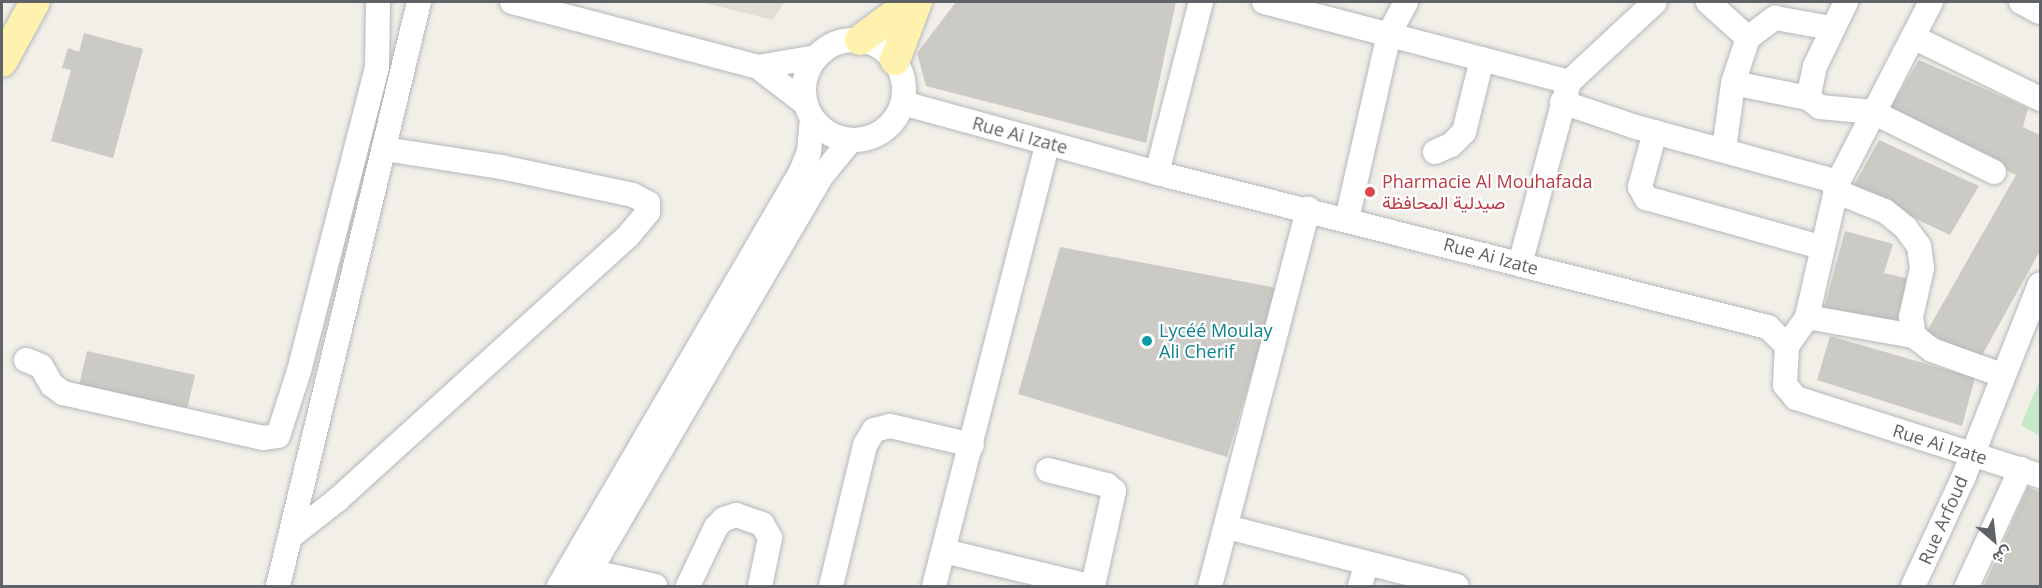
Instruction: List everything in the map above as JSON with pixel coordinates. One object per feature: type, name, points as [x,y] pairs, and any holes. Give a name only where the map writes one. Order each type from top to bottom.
[{"type":"main road","points":[[2,44],[12,2]]},
{"type":"main road","points":[[2,62],[35,2]]},
{"type":"main road","points":[[860,40],[911,2]]},
{"type":"main road","points":[[895,60],[917,2]]},
{"type":"street","points":[[26,360],[41,366],[52,385],[63,393],[263,438],[278,436],[296,382],[377,67],[378,2]]},
{"type":"street","points":[[278,586],[385,149],[418,2]]},
{"type":"street","points":[[515,2],[758,67],[816,57],[836,44],[860,40],[885,50],[895,60],[902,74],[903,103],[895,119],[882,132],[851,140],[823,130],[809,111],[758,67]]},
{"type":"street","points":[[1157,173],[1201,2]]},
{"type":"street","points":[[1264,2],[1313,7],[1389,34],[1482,59],[1566,92],[1654,132],[1724,150],[1836,186],[1885,211],[1905,227],[1919,246],[1922,268],[1911,317],[1914,336]]},
{"type":"street","points":[[1347,219],[1389,34],[1406,2]]},
{"type":"street","points":[[1520,264],[1566,92],[1655,2]]},
{"type":"street","points":[[1708,2],[1748,38]]},
{"type":"street","points":[[1808,98],[1808,86],[1831,28],[1846,2]]},
{"type":"street","points":[[1788,346],[1807,317],[1820,247],[1836,186],[1931,2]]},
{"type":"street","points":[[2021,2],[2040,12]]},
{"type":"street","points":[[1724,150],[1733,83],[1748,38],[1775,18],[1831,28]]},
{"type":"street","points":[[1913,37],[2040,99],[2040,119]]},
{"type":"street","points":[[559,586],[800,174],[809,152],[809,111],[803,86],[816,57]]},
{"type":"street","points":[[1435,152],[1451,145],[1464,132],[1482,59]]},
{"type":"street","points":[[1733,83],[1808,98],[1820,107],[1873,112],[1994,172]]},
{"type":"street","name":"Rue Ai Izate","points":[[903,103],[1157,173],[1308,209],[1768,327],[1788,346],[1785,385],[1796,398],[2031,472]]},
{"type":"street","points":[[1654,132],[1640,187],[1646,198],[1820,247]]},
{"type":"street","points":[[655,586],[585,579],[823,174],[851,140]]},
{"type":"street","points":[[934,586],[1048,143]]},
{"type":"street","points":[[290,537],[338,500],[628,236],[648,212],[645,200],[613,190],[385,149]]},
{"type":"street","points":[[1210,586],[1308,209]]},
{"type":"street","name":"Rue Arfoud","points":[[1913,586],[1972,453],[2040,284]]},
{"type":"street","points":[[1807,317],[1914,336],[1932,350],[2002,375]]},
{"type":"street","points":[[831,586],[865,445],[874,430],[890,426],[972,445]]},
{"type":"street","points":[[944,551],[1091,586],[1114,491],[1107,485],[1048,470]]},
{"type":"street","points":[[1967,586],[2031,472]]},
{"type":"street","points":[[688,586],[716,527],[724,519],[736,515],[762,524],[770,538],[760,586]]},
{"type":"street","points":[[1227,527],[1363,576],[1457,586]]},
{"type":"shaded area","points":[[701,2],[784,2],[773,20]]},
{"type":"green space","points":[[2040,380],[2040,436],[2021,425]]},
{"type":"building","points":[[956,2],[1176,2],[1146,143],[926,86],[917,53]]},
{"type":"building","points":[[84,33],[143,49],[113,158],[51,141],[71,70],[62,68],[68,48],[79,52]]},
{"type":"building","points":[[1919,60],[2028,108],[2023,127],[2040,135],[2040,251],[1981,357],[1926,333],[2016,175],[1888,112]]},
{"type":"building","points":[[1879,140],[1979,186],[1950,235],[1852,189]]},
{"type":"building","points":[[1845,231],[1893,244],[1884,273],[1910,279],[1895,327],[1823,312]]},
{"type":"building","name":"Lycéé Moulay Ali Cherif","points":[[1060,247],[1277,288],[1227,457],[1018,394]]},
{"type":"building","points":[[1830,336],[1975,378],[1962,426],[1817,380]]},
{"type":"building","points":[[87,351],[195,375],[186,414],[78,390]]},
{"type":"building","points":[[2028,487],[2040,492],[2040,586],[1984,586]]},
{"type":"place","name":"Pharmacie Al Mouhafada صيدلية المحافظة","points":[[1370,192]]},
{"type":"place","name":"Lycéé Moulay Ali Cherif","points":[[1147,341]]}]
